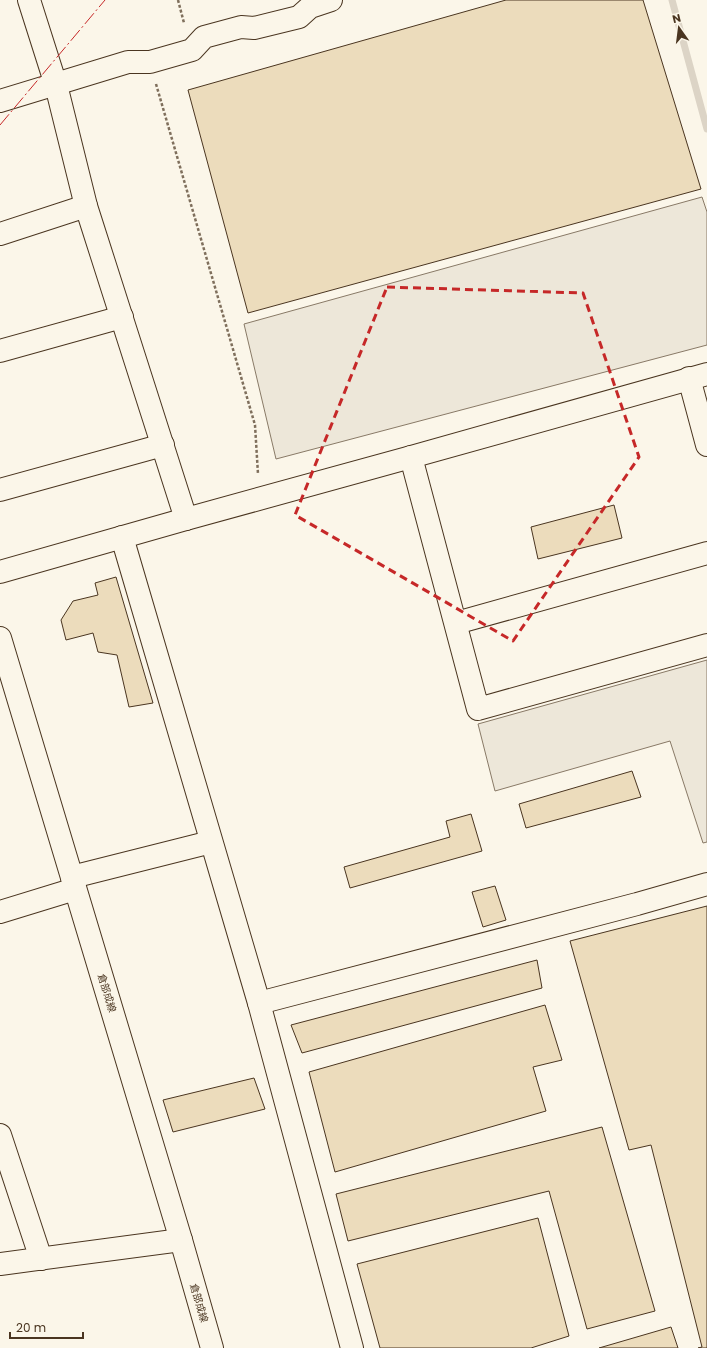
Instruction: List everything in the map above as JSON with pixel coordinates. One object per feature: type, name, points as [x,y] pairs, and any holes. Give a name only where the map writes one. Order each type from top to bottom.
[{"type":"street","points":[[29,0],[56,85],[86,206],[186,519]]},
{"type":"street","points":[[0,101],[128,62],[150,62],[192,50],[204,37],[241,27],[254,28],[300,17],[310,7],[331,0]]},
{"type":"street","points":[[0,234],[86,206]]},
{"type":"street","points":[[0,351],[122,317]]},
{"type":"street","points":[[0,572],[698,376],[707,445]]},
{"type":"street","points":[[0,490],[163,445]]},
{"type":"street","points":[[411,457],[478,710],[707,644]]},
{"type":"street","points":[[122,537],[259,1004],[352,1348]]},
{"type":"street","points":[[456,623],[707,553]]},
{"type":"street","name":"倉部成線","points":[[0,638],[212,1348]]},
{"type":"street","points":[[0,912],[74,883],[211,842]]},
{"type":"street","points":[[259,1004],[637,904],[707,884]]},
{"type":"street","points":[[0,1135],[40,1259]]},
{"type":"street","points":[[0,1264],[181,1240]]},
{"type":"path","points":[[150,62],[255,425],[260,499]]},
{"type":"highlighted area","points":[[387,287],[583,293],[639,457],[513,641],[295,515]]},
{"type":"shaded area","points":[[702,197],[707,212],[707,345],[276,459],[244,324]]},
{"type":"shaded area","points":[[707,660],[707,842],[703,843],[670,741],[495,791],[478,724]]},
{"type":"building","points":[[506,0],[643,0],[701,189],[248,313],[188,90]]},
{"type":"building","points":[[614,505],[622,538],[538,559],[531,527]]},
{"type":"building","points":[[116,577],[153,703],[129,707],[117,655],[98,652],[93,633],[66,640],[61,620],[73,601],[98,595],[95,583]]},
{"type":"building","points":[[632,771],[641,797],[526,828],[519,804]]},
{"type":"building","points":[[471,814],[482,851],[350,888],[344,867],[450,837],[446,821]]},
{"type":"building","points":[[495,886],[506,920],[483,927],[472,892]]},
{"type":"building","points":[[707,906],[707,1348],[698,1348],[702,1347],[651,1145],[629,1150],[570,941]]},
{"type":"building","points":[[537,960],[542,988],[302,1053],[291,1025]]},
{"type":"building","points":[[545,1005],[562,1060],[533,1067],[546,1111],[335,1172],[309,1072]]},
{"type":"building","points":[[254,1078],[265,1109],[173,1132],[163,1100]]},
{"type":"building","points":[[602,1127],[655,1311],[587,1329],[549,1191],[348,1241],[336,1194]]},
{"type":"building","points":[[538,1218],[569,1336],[531,1348],[380,1348],[357,1264]]},
{"type":"building","points":[[671,1327],[678,1348],[599,1348]]},
{"type":"waterway","points":[[672,0],[707,129]]},
{"type":"power","points":[[0,125],[105,0]]}]
